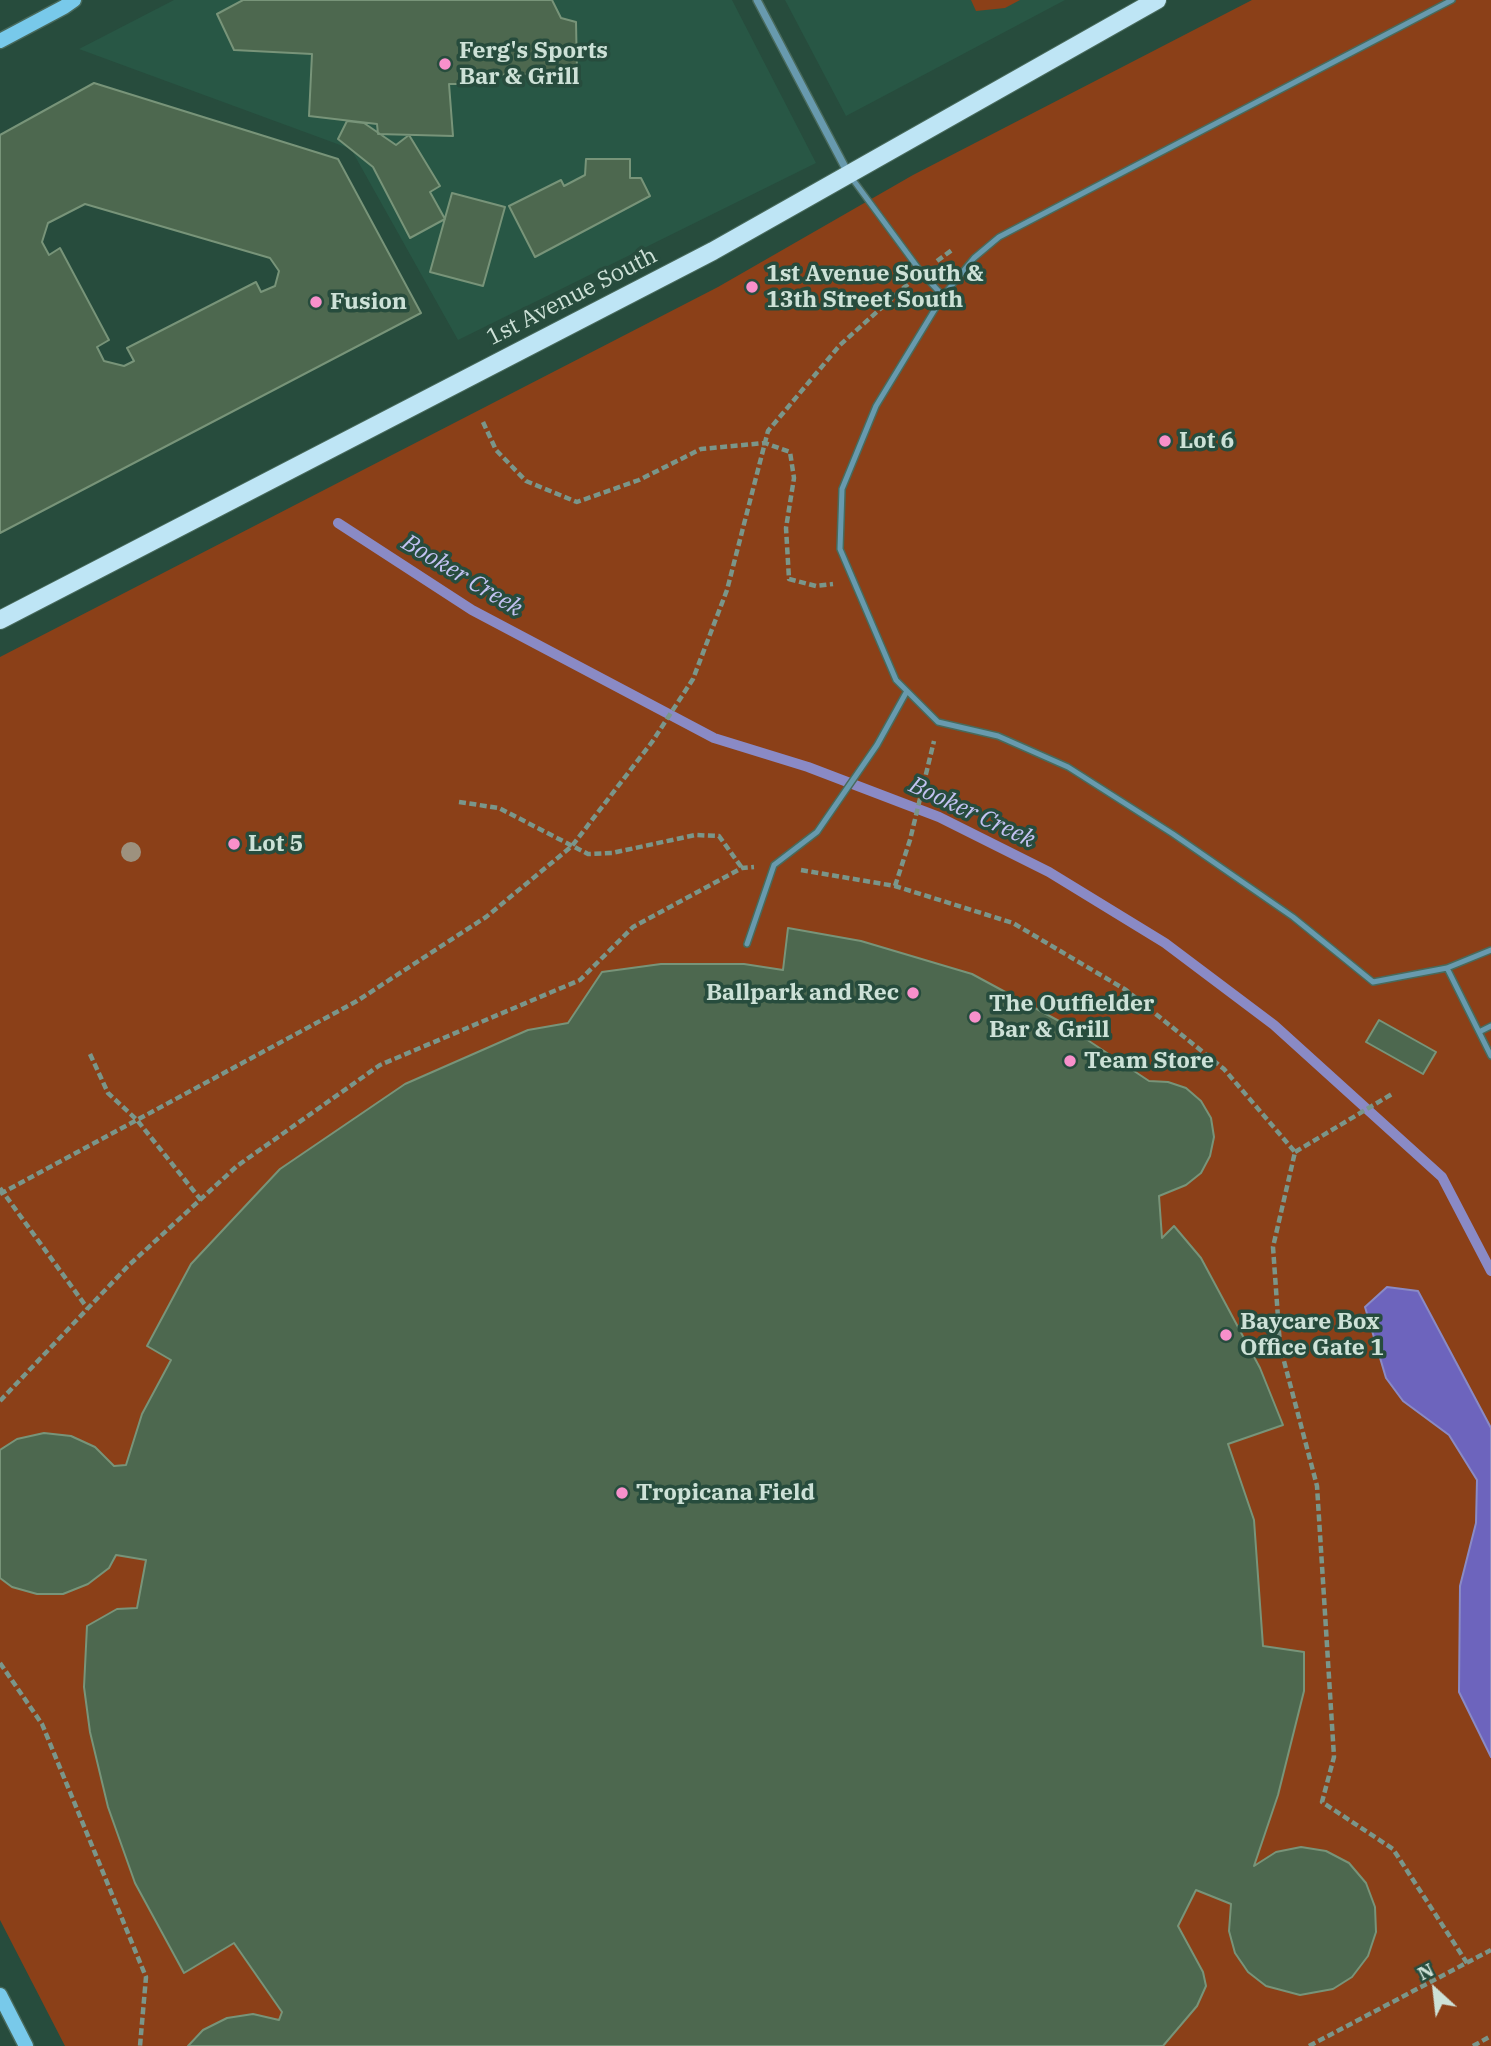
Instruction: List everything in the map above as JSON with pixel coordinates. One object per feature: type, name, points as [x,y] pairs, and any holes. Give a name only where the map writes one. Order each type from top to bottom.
[{"type":"main road","name":"1st Avenue South","points":[[0,620],[713,251],[1157,0]]},
{"type":"street","points":[[757,0],[848,174]]},
{"type":"street","points":[[0,41],[65,4]]},
{"type":"street","points":[[0,1995],[26,2046]]},
{"type":"lane","points":[[1452,0],[999,237],[974,258],[943,296],[876,407],[842,489],[840,549],[896,680],[938,722],[998,736],[1068,766],[1293,917],[1373,982],[1447,968],[1491,950]]},
{"type":"lane","points":[[848,174],[904,250],[943,296]]},
{"type":"lane","points":[[747,944],[774,865],[817,832],[877,745],[907,691]]},
{"type":"lane","points":[[1447,968],[1491,1056]]},
{"type":"lane","points":[[1479,1032],[1491,1026]]},
{"type":"path","points":[[483,422],[496,450],[526,481],[577,502],[639,480],[701,449],[765,443],[790,452],[794,478],[786,528],[789,579],[816,586],[853,582]]},
{"type":"path","points":[[88,1309],[1,1191],[357,1001],[486,917],[572,846],[652,742],[693,678],[727,590],[768,431]]},
{"type":"path","points":[[895,886],[910,840],[938,722]]},
{"type":"path","points":[[459,802],[499,808],[588,854],[612,853],[695,835],[719,836],[743,868]]},
{"type":"path","points":[[0,1401],[128,1266],[237,1166],[380,1065],[580,980],[633,927],[743,868],[774,865],[895,886],[1013,923],[1126,990],[1224,1069],[1294,1152]]},
{"type":"path","points":[[90,1054],[108,1093],[137,1120],[201,1200]]},
{"type":"path","points":[[1392,1094],[1294,1152],[1273,1247],[1280,1346],[1317,1486],[1334,1758],[1322,1802],[1393,1849],[1467,1963]]},
{"type":"path","points":[[0,1663],[42,1724],[146,1977],[140,2046]]},
{"type":"path","points":[[1309,2046],[1491,1951]]},
{"type":"path","points":[[1473,2046],[1491,2036]]},
{"type":"shaded area","points":[[174,0],[732,0],[816,163],[458,340],[351,149],[79,49]]},
{"type":"shaded area","points":[[785,0],[1065,0],[846,116]]},
{"type":"shaded area","points":[[971,0],[1020,0],[1005,8],[976,11]]},
{"type":"shaded area","points":[[1252,0],[1491,0],[1491,2046],[65,2046],[0,1920],[0,657],[718,287],[913,175]]},
{"type":"shaded area","points":[[1387,1287],[1418,1291],[1491,1428],[1491,1757],[1459,1692],[1460,1586],[1476,1523],[1477,1480],[1449,1435],[1403,1401],[1386,1378],[1365,1307]]},
{"type":"building","name":"Ferg's Sports Bar & Grill","points":[[243,0],[552,0],[561,18],[576,22],[577,73],[485,75],[485,84],[449,84],[453,136],[378,134],[377,124],[309,116],[312,54],[234,50],[217,14]]},
{"type":"building","name":"Fusion","points":[[94,83],[338,159],[421,313],[0,533],[0,135]],"holes":[[[85,204],[270,258],[279,271],[275,286],[261,292],[256,282],[127,348],[134,361],[124,366],[104,361],[97,347],[109,340],[60,248],[49,255],[42,242],[48,223]]]},
{"type":"building","points":[[347,121],[364,123],[396,145],[409,135],[440,186],[430,192],[445,219],[410,238],[373,167],[338,139]]},
{"type":"building","points":[[586,159],[630,159],[630,178],[641,178],[650,196],[535,257],[509,206],[561,180],[564,186],[585,175]]},
{"type":"building","points":[[452,193],[505,207],[483,286],[430,272]]},
{"type":"building","name":"Tropicana Field","points":[[788,928],[861,941],[972,974],[1059,1021],[1149,1081],[1168,1082],[1186,1088],[1201,1101],[1211,1118],[1214,1137],[1210,1156],[1201,1173],[1186,1185],[1159,1196],[1162,1238],[1174,1226],[1201,1258],[1260,1368],[1283,1425],[1228,1444],[1254,1520],[1263,1646],[1304,1652],[1304,1691],[1278,1795],[1254,1866],[1276,1852],[1301,1847],[1326,1851],[1349,1863],[1366,1883],[1375,1907],[1376,1932],[1368,1956],[1352,1977],[1333,1989],[1300,1995],[1266,1986],[1248,1972],[1235,1953],[1229,1931],[1231,1904],[1196,1890],[1178,1926],[1203,1972],[1206,1986],[1197,2006],[1163,2046],[188,2046],[203,2030],[227,2018],[253,2014],[279,2020],[282,2012],[234,1943],[184,1973],[135,1883],[108,1807],[90,1732],[84,1687],[87,1626],[117,1609],[137,1608],[146,1560],[116,1555],[109,1568],[88,1584],[63,1594],[37,1594],[12,1587],[0,1578],[0,1450],[17,1439],[44,1433],[71,1436],[95,1447],[114,1466],[126,1465],[142,1414],[171,1360],[147,1346],[191,1264],[280,1169],[405,1084],[528,1030],[568,1023],[602,972],[661,964],[744,964],[783,970]]},
{"type":"building","points":[[1379,1020],[1436,1052],[1423,1074],[1366,1042]]},
{"type":"waterway","name":"Booker Creek","points":[[338,523],[472,610],[714,738],[808,767],[939,817],[1049,872],[1165,943],[1274,1025],[1442,1177],[1491,1271]]},
{"type":"place","name":"Ferg's Sports Bar & Grill","points":[[445,64]]},
{"type":"place","name":"1st Avenue South & 13th Street South","points":[[752,287]]},
{"type":"place","name":"Fusion","points":[[316,302]]},
{"type":"place","name":"Lot 6","points":[[1165,441]]},
{"type":"place","name":"Lot 5","points":[[234,844]]},
{"type":"place","name":"Ballpark and Rec","points":[[913,993]]},
{"type":"place","name":"The Outfielder Bar & Grill","points":[[975,1017]]},
{"type":"place","name":"Team Store","points":[[1070,1061]]},
{"type":"place","name":"Baycare Box Office Gate 1","points":[[1226,1335]]},
{"type":"place","name":"Tropicana Field","points":[[622,1493]]}]
